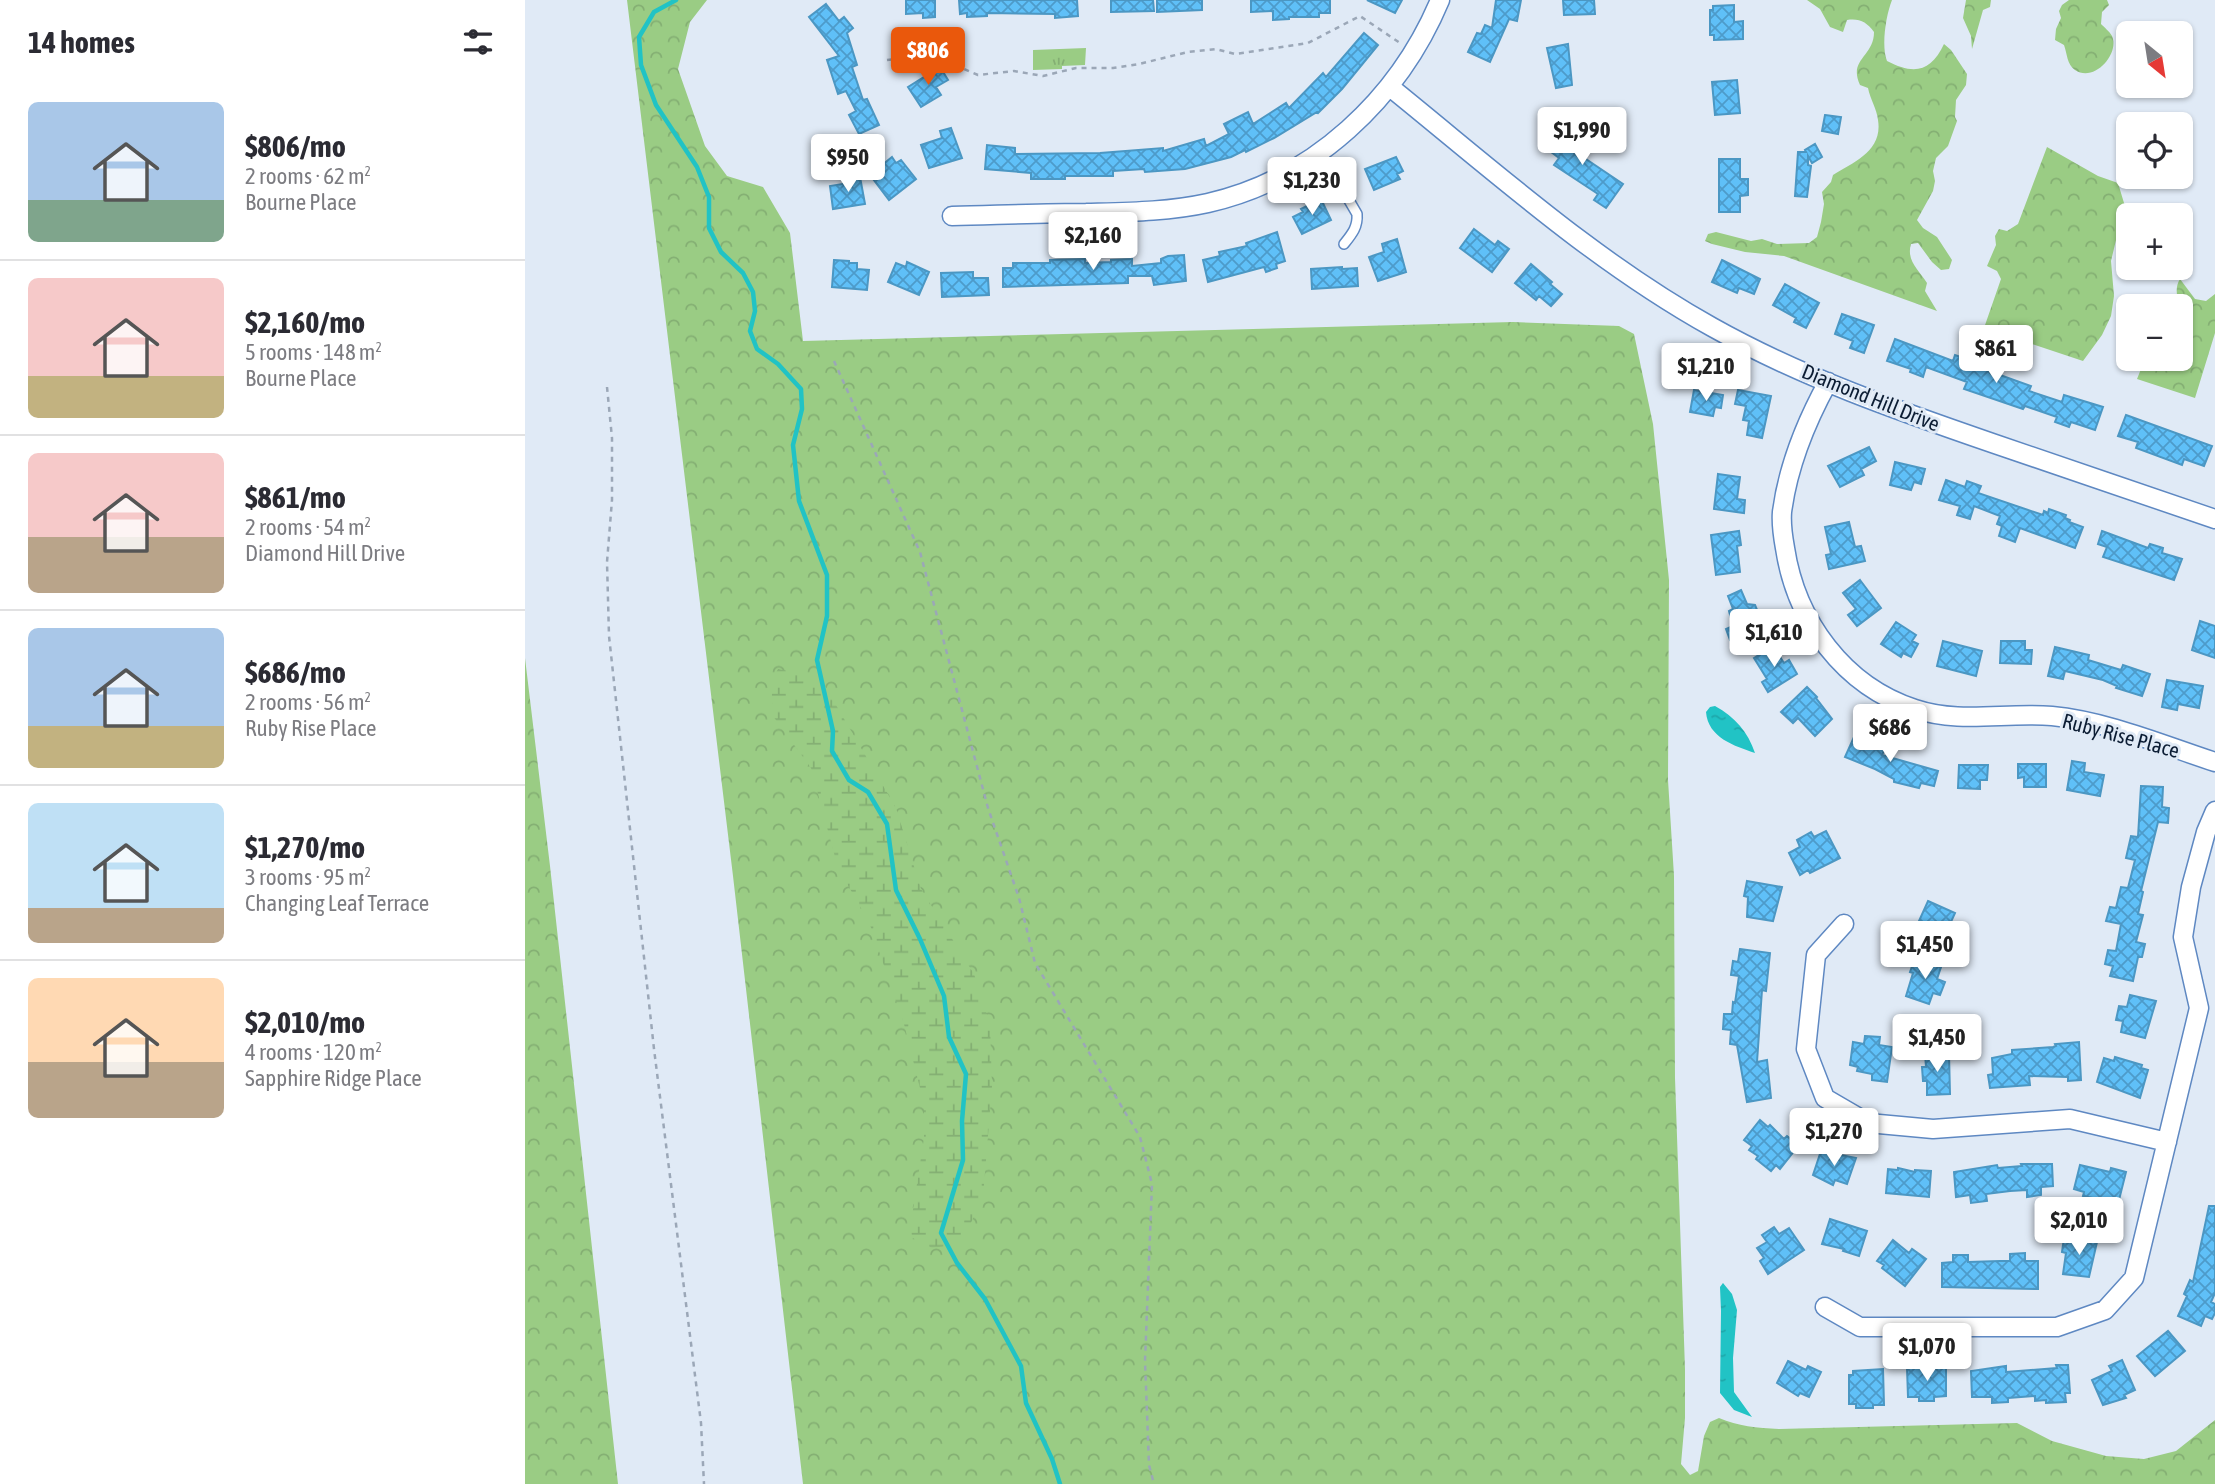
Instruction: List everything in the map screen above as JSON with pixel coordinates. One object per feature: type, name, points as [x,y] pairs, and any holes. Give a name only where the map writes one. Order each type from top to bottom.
[{"type":"street","points":[[952,216],[1126,213],[1208,203],[1256,187],[1321,152],[1367,113],[1390,88],[1414,53],[1440,0]]},
{"type":"street","name":"Diamond Hill Drive","points":[[1390,88],[1601,256],[1650,290],[1732,338],[1828,382],[1918,418],[2215,519]]},
{"type":"street","name":"Ruby Rise Place","points":[[1828,382],[1802,436],[1791,471],[1782,513],[1783,535],[1787,562],[1802,608],[1815,631],[1849,671],[1896,702],[1940,715],[1970,718],[2025,715],[2085,721],[2215,762]]},
{"type":"street","points":[[1825,1307],[1860,1327],[2057,1326],[2105,1310],[2134,1278],[2199,1008],[2183,937],[2191,887],[2206,832],[2215,811]]},
{"type":"street","points":[[1844,924],[1816,955],[1805,1049],[1825,1098],[1868,1123],[1933,1129],[2070,1119],[2167,1142]]},
{"type":"lane","points":[[1321,152],[1357,214],[1355,230],[1344,244]]},
{"type":"path","points":[[887,60],[936,57],[978,75],[1014,71],[1042,76],[1076,68],[1113,68],[1139,64],[1188,52],[1216,49],[1235,54],[1308,43],[1360,16],[1414,53]]},
{"type":"path","points":[[834,361],[920,552],[988,808],[1019,898],[1035,963],[1140,1137],[1152,1184],[1145,1362],[1149,1465],[1154,1484]]},
{"type":"path","points":[[607,387],[612,438],[613,500],[607,562],[609,636],[654,1049],[701,1423],[705,1484]]},
{"type":"green space","points":[[627,0],[707,0],[690,22],[678,69],[705,146],[727,176],[763,187],[790,233],[803,341],[1513,322],[1619,326],[1634,334],[1653,424],[1669,580],[1668,780],[1674,876],[1675,1078],[1685,1369],[1681,1464],[1690,1475],[1698,1471],[1704,1436],[1710,1422],[1719,1418],[1748,1426],[1779,1429],[2017,1423],[2052,1441],[2106,1456],[2144,1459],[2176,1451],[2215,1420],[2215,1484],[803,1484]]},
{"type":"green space","points":[[1807,0],[1892,0],[1885,31],[1887,61],[1905,68],[1921,68],[1933,60],[1944,44],[1967,74],[1966,85],[1956,100],[1957,121],[1948,146],[1936,158],[1933,191],[1917,220],[1923,228],[1937,237],[1952,260],[1949,269],[1941,270],[1918,243],[1911,244],[1910,250],[1914,265],[1927,283],[1925,291],[1937,311],[1784,256],[1745,252],[1705,241],[1708,234],[1716,232],[1751,241],[1762,239],[1777,244],[1809,243],[1817,237],[1824,204],[1822,192],[1831,182],[1833,175],[1858,160],[1876,140],[1876,112],[1868,88],[1860,85],[1857,76],[1859,63],[1870,47],[1874,32],[1859,20],[1847,20],[1843,32],[1830,27],[1820,9]]},
{"type":"green space","points":[[1966,0],[1991,0],[1990,7],[1983,10],[1972,49],[1971,36],[1963,18]]},
{"type":"green space","points":[[2069,0],[2107,0],[2109,5],[2102,12],[2101,24],[2112,36],[2112,51],[2104,65],[2090,73],[2082,73],[2072,68],[2064,45],[2055,40],[2061,18],[2059,11]]},
{"type":"green space","points":[[1086,48],[1085,65],[1033,70],[1033,50]]},
{"type":"green space","points":[[2047,147],[2098,176],[2116,182],[2116,189],[2120,189],[2124,203],[2116,203],[2116,240],[2111,261],[2114,296],[2111,316],[2102,335],[2083,361],[1984,328],[2001,279],[1997,271],[1987,266],[1996,245],[1995,236],[1999,229],[2007,231],[2018,224]]},
{"type":"green space","points":[[2181,280],[2191,294],[2177,294]]},
{"type":"green space","points":[[2215,294],[2215,333],[2195,398],[2137,379],[2140,371],[2193,371],[2193,296],[2206,301]]},
{"type":"green space","points":[[525,658],[550,866],[618,1484],[525,1484]]},
{"type":"green space","points":[[778,669],[822,681],[896,808],[921,889],[974,974],[990,1024],[992,1086],[983,1197],[961,1244],[932,1248],[909,1236],[924,1138],[924,1104],[904,1024],[869,922],[838,868],[811,768],[773,716],[771,682]]},
{"type":"water","points":[[1715,706],[1740,726],[1755,753],[1717,735],[1706,712]]},
{"type":"water","points":[[1723,1283],[1732,1294],[1737,1310],[1733,1358],[1734,1392],[1752,1417],[1734,1410],[1720,1393],[1720,1287]]},
{"type":"building","points":[[906,0],[935,0],[935,17],[923,18],[923,13],[906,14]]},
{"type":"building","points":[[959,0],[1077,0],[1078,16],[1055,18],[1055,14],[987,13],[987,16],[967,17],[967,13],[960,14]]},
{"type":"building","points":[[1111,0],[1153,0],[1154,11],[1111,12]]},
{"type":"building","points":[[1157,0],[1202,0],[1202,10],[1157,12]]},
{"type":"building","points":[[1251,0],[1330,0],[1330,13],[1319,13],[1319,17],[1273,20],[1273,11],[1251,12]]},
{"type":"building","points":[[1367,0],[1402,0],[1395,13]]},
{"type":"building","points":[[1496,0],[1521,0],[1517,21],[1509,19],[1490,62],[1468,52],[1477,33],[1481,34],[1485,25],[1492,28]]},
{"type":"building","points":[[1563,0],[1594,0],[1595,14],[1564,15]]},
{"type":"building","points":[[826,4],[839,21],[844,17],[853,28],[847,33],[857,65],[852,67],[863,100],[867,99],[879,125],[859,134],[849,115],[856,111],[846,91],[838,94],[827,60],[839,56],[809,17]]},
{"type":"building","points":[[1734,5],[1734,22],[1743,21],[1743,39],[1714,40],[1714,35],[1710,35],[1710,10],[1713,10],[1713,6]]},
{"type":"building","points":[[1364,33],[1378,45],[1342,89],[1318,113],[1246,152],[1245,150],[1231,157],[1185,169],[1113,171],[1113,176],[1031,179],[1031,173],[985,169],[987,145],[1015,148],[1015,154],[1100,153],[1163,148],[1163,151],[1204,139],[1206,146],[1229,134],[1224,124],[1248,112],[1253,124],[1286,103],[1289,108],[1323,73],[1326,77]]},
{"type":"building","points":[[1568,44],[1572,85],[1556,88],[1547,48]]},
{"type":"building","points":[[940,67],[948,80],[936,87],[941,95],[921,107],[908,87]]},
{"type":"building","points":[[1737,80],[1740,113],[1715,115],[1712,82]]},
{"type":"building","points":[[1825,115],[1841,117],[1838,134],[1822,131]]},
{"type":"building","points":[[1556,127],[1584,150],[1580,155],[1623,184],[1606,208],[1594,200],[1598,194],[1554,165],[1559,158],[1542,145]]},
{"type":"building","points":[[951,128],[962,158],[929,168],[921,145],[942,138],[940,131]]},
{"type":"building","points":[[1815,144],[1822,157],[1812,163],[1808,156],[1808,165],[1811,166],[1807,197],[1795,196],[1798,152],[1806,152],[1805,150]]},
{"type":"building","points":[[892,157],[896,163],[901,160],[916,179],[889,200],[870,175]]},
{"type":"building","points":[[1396,157],[1403,171],[1397,174],[1400,179],[1374,190],[1365,169]]},
{"type":"building","points":[[1719,159],[1740,159],[1740,179],[1748,179],[1748,195],[1740,196],[1740,212],[1719,212]]},
{"type":"building","points":[[860,177],[865,204],[833,209],[830,186],[849,183],[848,179]]},
{"type":"building","points":[[1321,199],[1331,220],[1302,234],[1293,217],[1303,212],[1301,209]]},
{"type":"building","points":[[1474,229],[1495,245],[1498,241],[1509,249],[1492,272],[1460,248]]},
{"type":"building","points":[[1277,232],[1285,261],[1276,264],[1277,268],[1266,272],[1264,267],[1208,282],[1203,260],[1220,256],[1219,252],[1247,246],[1246,243]]},
{"type":"building","points":[[1397,239],[1406,272],[1378,281],[1369,257],[1384,252],[1382,244]]},
{"type":"building","points":[[1184,255],[1186,281],[1154,285],[1152,276],[1128,276],[1128,283],[1003,287],[1003,268],[1013,268],[1013,263],[1085,259],[1085,263],[1132,259],[1132,266],[1161,263],[1161,259],[1168,256]]},
{"type":"building","points":[[834,260],[857,263],[857,269],[869,270],[867,290],[832,287]]},
{"type":"building","points":[[1722,260],[1760,279],[1754,294],[1739,288],[1737,293],[1712,282]]},
{"type":"building","points":[[907,262],[929,272],[919,295],[888,282],[896,263],[906,267]]},
{"type":"building","points":[[1531,264],[1562,294],[1551,306],[1539,296],[1536,300],[1515,283]]},
{"type":"building","points":[[1357,268],[1358,286],[1312,289],[1311,269]]},
{"type":"building","points":[[973,272],[973,278],[988,278],[989,295],[942,297],[941,273]]},
{"type":"building","points":[[1785,284],[1819,303],[1806,328],[1794,322],[1796,318],[1773,305]]},
{"type":"building","points":[[1842,314],[1874,325],[1864,353],[1850,348],[1853,341],[1835,334]]},
{"type":"building","points":[[1895,339],[1953,361],[1955,355],[1987,366],[1986,370],[2031,386],[2029,391],[2062,402],[2064,395],[2103,407],[2095,430],[2071,422],[2069,427],[2055,422],[2057,417],[2025,406],[2023,409],[1964,389],[1967,382],[1926,367],[1923,377],[1910,372],[1911,369],[1887,361]]},
{"type":"building","points":[[1694,390],[1723,395],[1721,408],[1715,407],[1713,416],[1690,412]]},
{"type":"building","points":[[1738,390],[1771,396],[1762,438],[1747,435],[1749,421],[1743,420],[1746,406],[1735,404]]},
{"type":"building","points":[[2126,415],[2212,446],[2204,466],[2184,459],[2182,465],[2136,448],[2138,442],[2118,436]]},
{"type":"building","points":[[1869,447],[1876,461],[1861,469],[1864,475],[1840,487],[1828,466]]},
{"type":"building","points":[[1895,462],[1925,469],[1921,484],[1914,482],[1911,490],[1890,485]]},
{"type":"building","points":[[1718,474],[1740,477],[1737,499],[1745,500],[1744,513],[1714,509]]},
{"type":"building","points":[[1946,480],[1965,487],[1967,481],[1981,486],[1978,493],[2043,515],[2044,511],[2048,513],[2049,509],[2066,515],[2065,518],[2070,520],[2069,522],[2083,527],[2075,548],[2020,528],[2015,542],[1999,536],[2002,526],[1997,524],[2000,516],[1974,506],[1970,519],[1957,515],[1960,506],[1939,500]]},
{"type":"building","points":[[1849,522],[1855,547],[1861,546],[1865,561],[1829,569],[1826,555],[1831,554],[1825,527]]},
{"type":"building","points":[[1739,531],[1741,545],[1737,546],[1740,572],[1716,575],[1711,535]]},
{"type":"building","points":[[2102,531],[2148,548],[2150,544],[2163,548],[2162,553],[2182,559],[2174,580],[2103,557],[2107,547],[2098,544]]},
{"type":"building","points":[[1860,580],[1881,608],[1857,626],[1848,615],[1856,609],[1843,593]]},
{"type":"building","points":[[1741,590],[1747,604],[1755,605],[1762,622],[1759,623],[1761,627],[1730,640],[1726,629],[1733,626],[1729,611],[1733,609],[1728,596]]},
{"type":"building","points":[[2200,621],[2215,626],[2215,658],[2192,650]]},
{"type":"building","points":[[1896,622],[1916,635],[1912,641],[1918,644],[1911,657],[1903,653],[1901,657],[1881,644]]},
{"type":"building","points":[[1943,641],[1982,651],[1976,676],[1937,666]]},
{"type":"building","points":[[2001,641],[2025,641],[2025,650],[2032,650],[2031,664],[2000,663]]},
{"type":"building","points":[[1773,646],[1784,663],[1789,660],[1797,674],[1768,692],[1762,682],[1767,679],[1754,658]]},
{"type":"building","points":[[2055,647],[2089,655],[2088,660],[2121,670],[2123,665],[2150,674],[2142,696],[2116,688],[2117,686],[2103,680],[2065,671],[2063,679],[2048,676]]},
{"type":"building","points":[[2167,680],[2203,686],[2199,708],[2178,704],[2177,710],[2162,707]]},
{"type":"building","points":[[1807,687],[1832,719],[1815,736],[1798,718],[1793,723],[1781,712]]},
{"type":"building","points":[[1854,737],[1872,744],[1875,737],[1888,742],[1882,755],[1938,771],[1934,786],[1921,783],[1919,788],[1894,782],[1894,779],[1875,769],[1845,757]]},
{"type":"building","points":[[2072,761],[2085,763],[2084,772],[2104,775],[2100,796],[2067,790]]},
{"type":"building","points":[[2018,764],[2046,764],[2046,787],[2024,787],[2024,777],[2018,778]]},
{"type":"building","points":[[1959,765],[1988,765],[1987,780],[1980,780],[1980,789],[1958,788]]},
{"type":"building","points":[[2141,786],[2163,787],[2162,807],[2169,808],[2168,823],[2158,822],[2141,891],[2143,892],[2138,914],[2143,915],[2136,942],[2145,944],[2142,957],[2138,957],[2133,981],[2110,976],[2113,966],[2105,964],[2108,950],[2116,951],[2121,924],[2106,921],[2110,907],[2116,908],[2121,887],[2128,888],[2135,860],[2126,858],[2131,836],[2138,837]]},
{"type":"building","points":[[1826,831],[1840,858],[1800,875],[1789,853],[1800,847],[1797,840],[1811,832],[1814,837]]},
{"type":"building","points":[[1747,881],[1782,887],[1773,921],[1747,917],[1748,897],[1744,896]]},
{"type":"building","points":[[1928,901],[1955,913],[1946,933],[1919,921]]},
{"type":"building","points":[[1740,949],[1770,953],[1766,991],[1762,990],[1757,1062],[1767,1060],[1771,1098],[1747,1102],[1737,1045],[1730,1044],[1731,1030],[1723,1029],[1724,1014],[1732,1014],[1733,1002],[1735,1003],[1739,976],[1731,975],[1733,961],[1738,962]]},
{"type":"building","points":[[1915,958],[1941,967],[1937,979],[1945,982],[1940,995],[1933,993],[1929,1004],[1906,996]]},
{"type":"building","points":[[2130,995],[2156,1001],[2145,1038],[2121,1032],[2123,1021],[2116,1020],[2119,1006],[2127,1007]]},
{"type":"building","points":[[1865,1036],[1880,1037],[1879,1045],[1892,1047],[1887,1082],[1872,1080],[1872,1074],[1857,1071],[1858,1067],[1850,1065],[1853,1042],[1864,1044]]},
{"type":"building","points":[[2079,1042],[2081,1080],[2029,1076],[2030,1085],[1990,1088],[1988,1075],[1993,1074],[1992,1058],[2012,1054],[2012,1050]]},
{"type":"building","points":[[1925,1054],[1949,1054],[1950,1094],[1927,1095],[1927,1081],[1923,1081],[1922,1067],[1926,1067]]},
{"type":"building","points":[[2115,1057],[2142,1065],[2141,1068],[2148,1070],[2140,1098],[2097,1082],[2104,1058],[2114,1061]]},
{"type":"building","points":[[1760,1120],[1768,1127],[1770,1125],[1784,1139],[1787,1136],[1799,1145],[1780,1169],[1776,1165],[1771,1171],[1756,1159],[1758,1156],[1749,1150],[1752,1146],[1744,1140]]},
{"type":"building","points":[[1821,1151],[1856,1158],[1847,1184],[1835,1180],[1833,1185],[1813,1175]]},
{"type":"building","points":[[2021,1164],[2052,1164],[2053,1186],[2041,1187],[2041,1195],[2027,1197],[2027,1190],[1986,1194],[1987,1201],[1971,1203],[1970,1195],[1956,1197],[1954,1172],[1997,1165],[1998,1168],[2022,1166]]},
{"type":"building","points":[[2080,1165],[2110,1172],[2111,1168],[2126,1172],[2119,1200],[2114,1198],[2111,1207],[2092,1203],[2093,1198],[2083,1196],[2084,1192],[2074,1189]]},
{"type":"building","points":[[1888,1169],[1915,1172],[1931,1171],[1929,1197],[1886,1193]]},
{"type":"building","points":[[2209,1206],[2215,1206],[2215,1293],[2211,1302],[2215,1304],[2215,1313],[2212,1319],[2205,1316],[2201,1326],[2178,1316],[2187,1296],[2184,1294],[2190,1280],[2193,1282]]},
{"type":"building","points":[[1830,1219],[1867,1231],[1859,1256],[1822,1244]]},
{"type":"building","points":[[1774,1227],[1779,1234],[1789,1228],[1804,1250],[1768,1274],[1760,1261],[1764,1258],[1757,1248],[1767,1242],[1762,1235]]},
{"type":"building","points":[[2064,1238],[2097,1242],[2089,1277],[2063,1274],[2066,1253],[2062,1252]]},
{"type":"building","points":[[1893,1240],[1909,1253],[1912,1249],[1926,1259],[1905,1286],[1877,1261]]},
{"type":"building","points":[[2025,1253],[2025,1261],[2038,1261],[2038,1289],[1942,1287],[1942,1263],[1953,1262],[1953,1255],[1968,1255],[1968,1262],[2010,1261],[2010,1254]]},
{"type":"building","points":[[2168,1331],[2185,1351],[2155,1376],[2137,1356]]},
{"type":"building","points":[[2122,1360],[2135,1390],[2124,1395],[2126,1398],[2103,1405],[2092,1380],[2112,1371],[2109,1366]]},
{"type":"building","points":[[1788,1361],[1806,1370],[1808,1366],[1821,1372],[1809,1397],[1800,1393],[1798,1396],[1777,1383]]},
{"type":"building","points":[[2056,1365],[2068,1365],[2070,1393],[2065,1393],[2066,1402],[2035,1401],[2035,1396],[2008,1398],[2008,1402],[1992,1403],[1992,1397],[1972,1397],[1971,1371],[2006,1366],[2006,1372],[2057,1368]]},
{"type":"building","points":[[1946,1367],[1946,1396],[1934,1397],[1934,1401],[1919,1401],[1919,1397],[1908,1397],[1907,1368]]},
{"type":"building","points":[[1883,1369],[1884,1405],[1856,1408],[1856,1404],[1849,1404],[1849,1375],[1853,1375],[1853,1371]]},
{"type":"waterway","points":[[676,0],[654,12],[639,37],[641,65],[656,105],[697,167],[709,197],[709,228],[721,252],[743,273],[753,292],[755,311],[750,331],[757,349],[778,364],[801,389],[802,409],[793,445],[799,501],[827,575],[827,616],[817,660],[833,731],[832,751],[849,780],[868,792],[887,824],[896,890],[944,996],[949,1037],[966,1074],[962,1121],[963,1160],[941,1233],[957,1263],[985,1299],[1021,1366],[1026,1403],[1052,1459],[1060,1484]]}]
